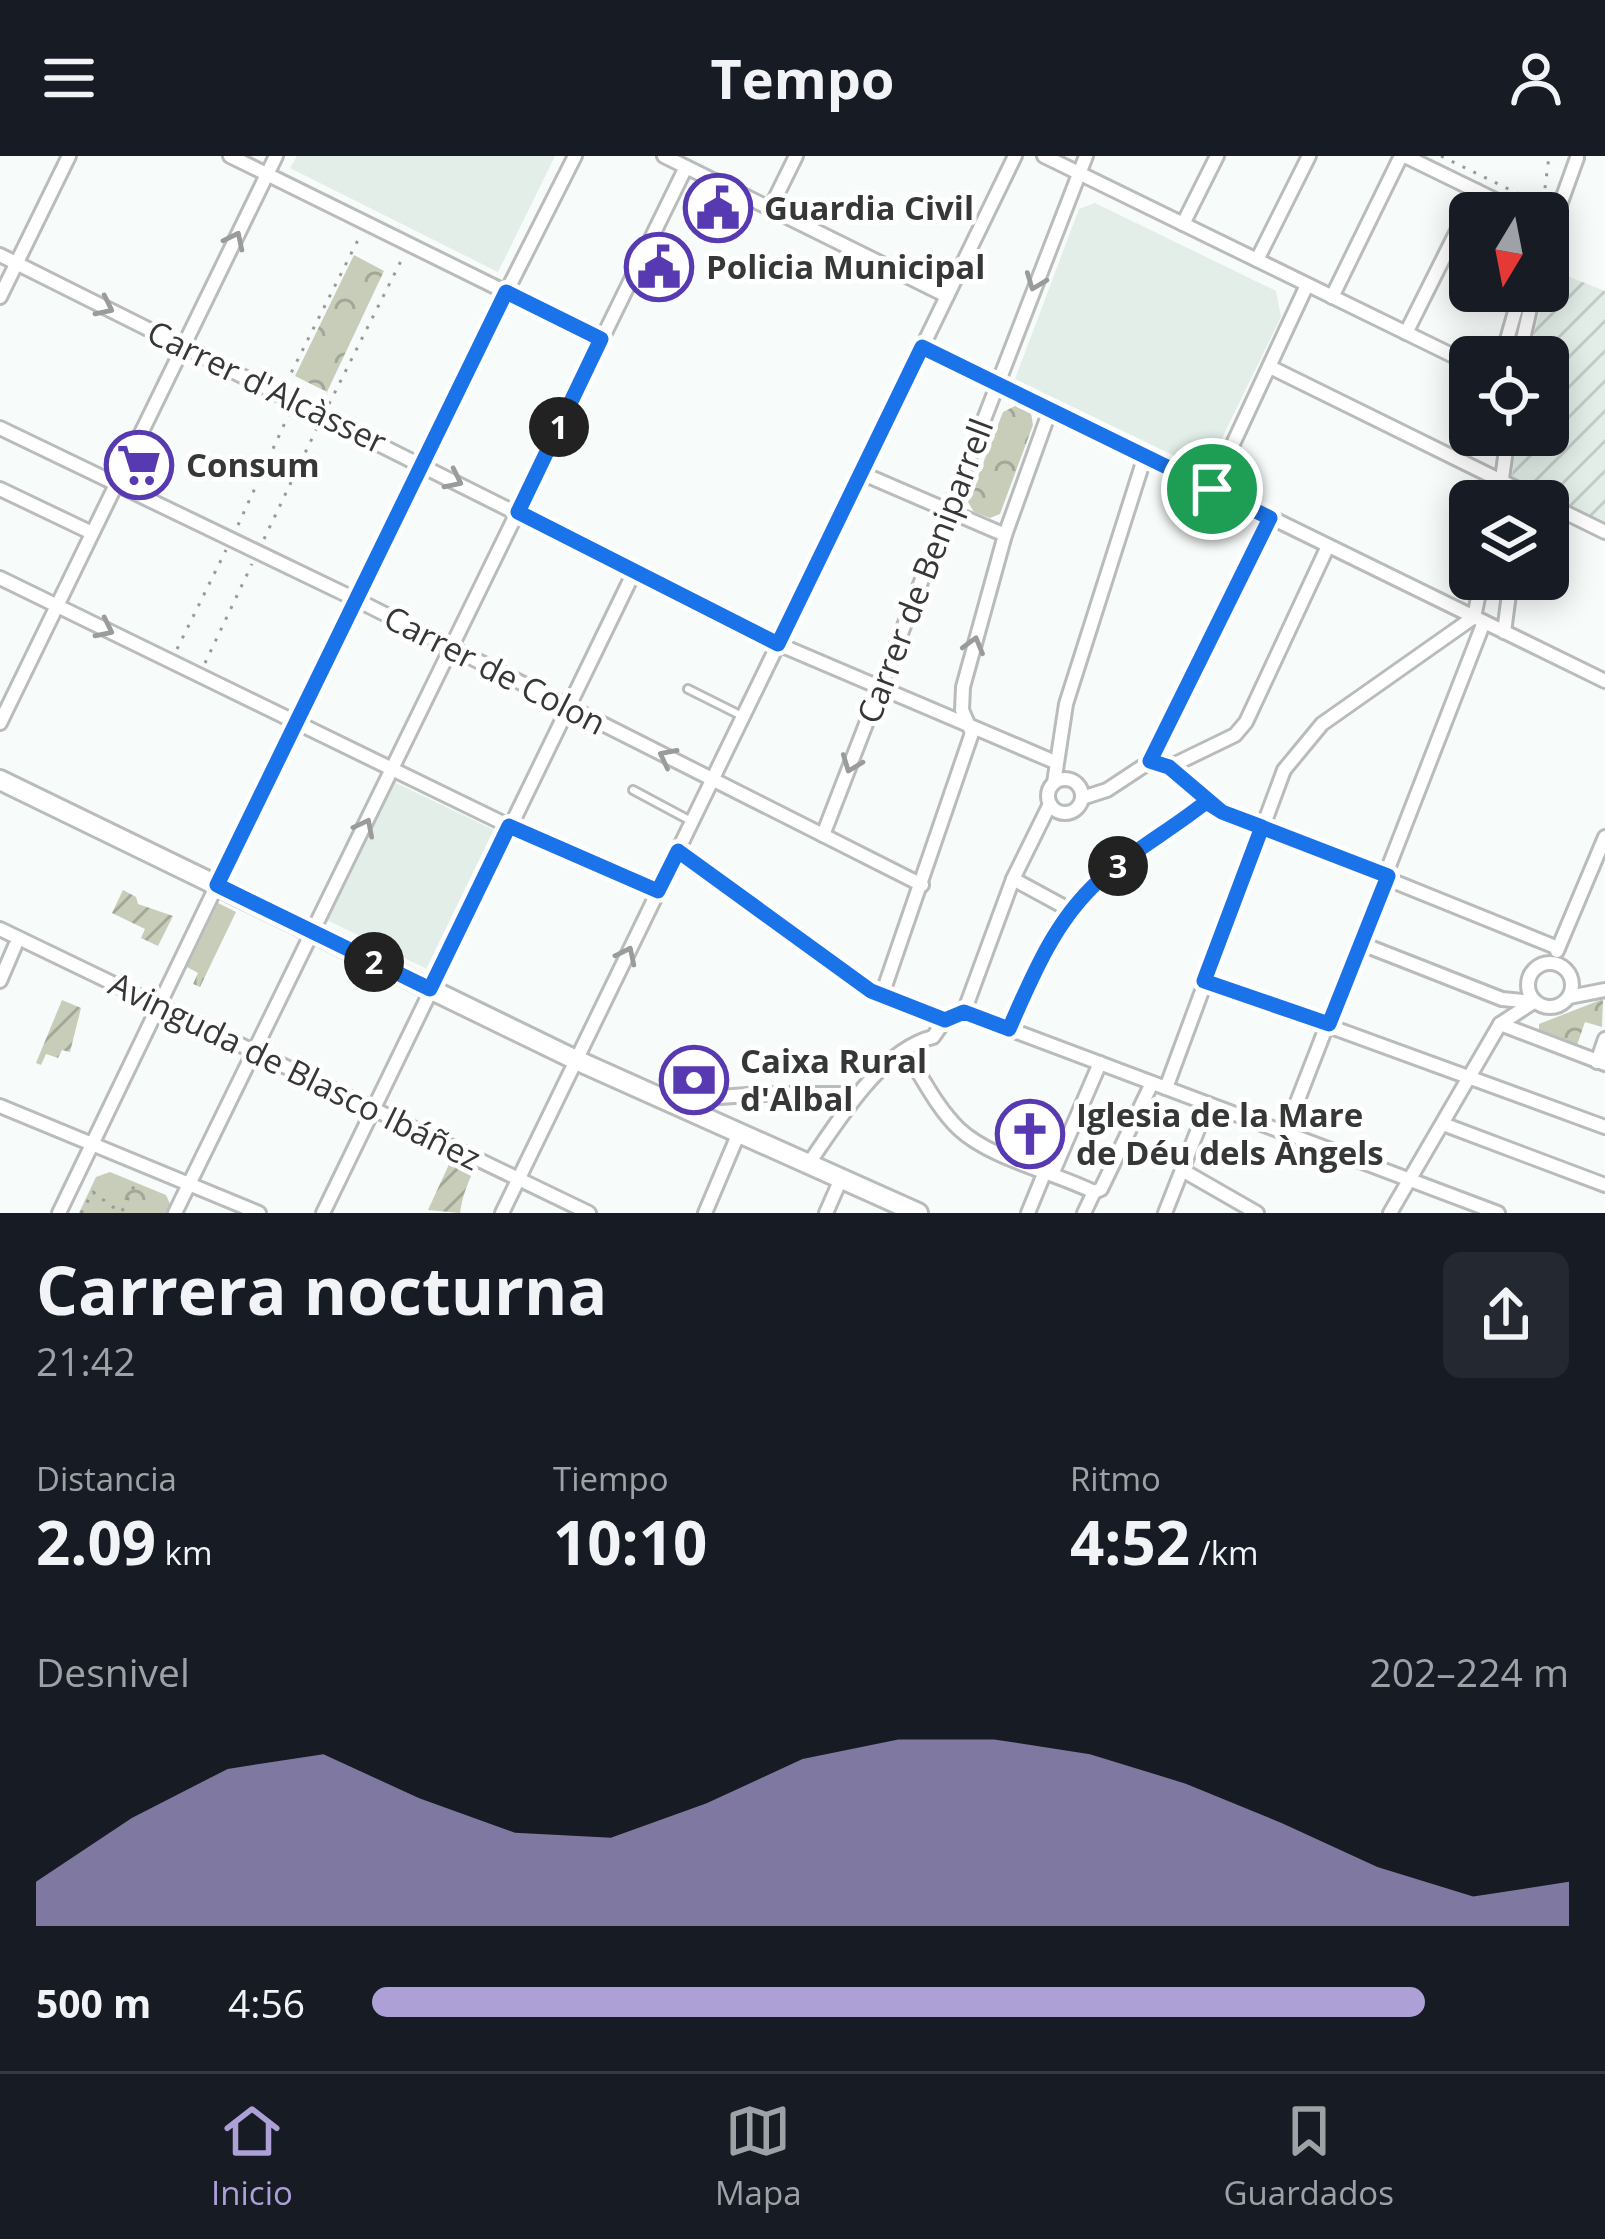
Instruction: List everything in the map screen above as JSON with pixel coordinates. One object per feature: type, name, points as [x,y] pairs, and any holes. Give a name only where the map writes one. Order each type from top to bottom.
[{"type":"street","points":[[0,297],[69,156]]},
{"type":"street","points":[[230,156],[601,339]]},
{"type":"street","points":[[0,723],[276,156]]},
{"type":"street","points":[[59,1213],[420,463],[574,156]]},
{"type":"street","points":[[664,156],[947,296]]},
{"type":"street","points":[[770,208],[796,156]]},
{"type":"street","points":[[502,1213],[1015,156]]},
{"type":"street","points":[[1044,156],[1449,354]]},
{"type":"street","name":"Carrer de Beniparrell","points":[[823,836],[1086,156]]},
{"type":"street","points":[[1183,224],[1217,156]]},
{"type":"street","points":[[1257,260],[1309,156]]},
{"type":"street","points":[[1332,297],[1403,156],[1477,191],[1406,333]]},
{"type":"street","points":[[1565,192],[1577,158]]},
{"type":"street","points":[[175,1213],[686,167]]},
{"type":"street","name":"Carrer d'Alcàsser","points":[[0,255],[778,644],[1055,762]]},
{"type":"street","points":[[1212,489],[1307,285]]},
{"type":"street","points":[[922,347],[1605,681]]},
{"type":"street","points":[[1270,367],[1498,480]]},
{"type":"street","points":[[882,995],[972,733],[962,710],[963,687],[1005,535],[1050,410]]},
{"type":"street","name":"Carrer de Colon","points":[[0,428],[355,599],[922,885]]},
{"type":"street","points":[[964,1012],[1012,879],[1049,804],[1066,704],[1145,456]]},
{"type":"street","points":[[861,473],[1005,535]]},
{"type":"street","points":[[0,489],[92,533]]},
{"type":"street","points":[[1569,514],[1605,532]]},
{"type":"street","points":[[1082,798],[1107,790],[1150,761],[1270,518]]},
{"type":"street","points":[[1169,767],[1235,735],[1246,722],[1328,546]]},
{"type":"street","points":[[323,1213],[635,570]]},
{"type":"street","points":[[0,578],[509,826],[658,891]]},
{"type":"street","points":[[1285,1132],[1388,876],[1479,620],[1480,600]]},
{"type":"street","points":[[1504,632],[1508,600]]},
{"type":"street","points":[[1084,1213],[1159,1085],[1284,770],[1307,738],[1377,684],[1479,620]]},
{"type":"street","points":[[1150,761],[1169,767],[1206,802],[1558,948]]},
{"type":"street","points":[[1049,804],[1068,813],[1078,808],[1082,798],[1076,783],[1064,779],[1054,783]]},
{"type":"street","points":[[0,780],[664,1102],[917,1213]]},
{"type":"street","points":[[1009,1029],[1039,961],[1072,911],[1105,875],[1206,802]]},
{"type":"street","points":[[1553,963],[1605,837]]},
{"type":"street","points":[[678,851],[871,991],[945,1020]]},
{"type":"street","points":[[1012,879],[1072,911]]},
{"type":"street","name":"Avinguda de Blasco Ibáñez","points":[[0,929],[590,1213]]},
{"type":"street","points":[[1362,944],[1502,999],[1555,1006],[1569,997],[1605,990]]},
{"type":"street","points":[[0,981],[15,946]]},
{"type":"street","points":[[1534,1001],[1530,977],[1543,964],[1562,966],[1571,976],[1569,997]]},
{"type":"street","points":[[1204,981],[1605,1127]]},
{"type":"street","points":[[1390,1213],[1500,1024],[1534,1001]]},
{"type":"street","points":[[914,1010],[911,1047],[954,1124],[1000,1154],[1094,1192]]},
{"type":"street","points":[[807,1166],[857,1094],[911,1047],[933,1037],[945,1020],[964,1012],[1498,1213]]},
{"type":"street","points":[[1500,1024],[1601,1063],[1605,1039]]},
{"type":"street","points":[[1028,1213],[1100,1063]]},
{"type":"street","points":[[664,1102],[682,1097],[857,1094]]},
{"type":"street","points":[[1165,1213],[1208,1104]]},
{"type":"street","points":[[0,1106],[259,1213]]},
{"type":"street","points":[[1442,1124],[1605,1185]]},
{"type":"street","points":[[705,1213],[738,1135]]},
{"type":"street","points":[[1182,1170],[1257,1213]]},
{"type":"street","points":[[826,1213],[840,1180]]},
{"type":"lane","points":[[688,689],[743,716]]},
{"type":"lane","points":[[633,790],[692,821]]},
{"type":"path","points":[[1442,156],[1515,192]]},
{"type":"path","points":[[1543,192],[1550,156]]},
{"type":"path","points":[[280,395],[366,223]]},
{"type":"path","points":[[199,675],[410,245]]},
{"type":"path","points":[[81,1213],[92,1192],[121,1213],[137,1180]]},
{"type":"shaded area","points":[[297,156],[555,156],[498,272],[290,168]]},
{"type":"shaded area","points":[[1095,203],[1276,291],[1281,317],[1206,471],[1015,379],[1079,209]]},
{"type":"shaded area","points":[[1569,277],[1605,291],[1605,523],[1569,505],[1569,480],[1512,477],[1514,456],[1569,456],[1569,336],[1533,336],[1540,312],[1569,312]]},
{"type":"shaded area","points":[[394,782],[496,831],[427,969],[327,920]]},
{"type":"green space","points":[[354,255],[384,271],[327,392],[295,376]]},
{"type":"green space","points":[[1015,406],[1031,413],[1033,425],[1000,514],[990,518],[974,512],[968,502],[1003,412]]},
{"type":"green space","points":[[123,890],[136,897],[138,904],[173,916],[158,946],[141,938],[145,929],[112,913]]},
{"type":"green space","points":[[218,903],[236,912],[200,987],[193,984],[198,973],[187,967]]},
{"type":"green space","points":[[1603,999],[1602,1027],[1585,1022],[1577,1045],[1539,1033],[1539,1024]]},
{"type":"green space","points":[[62,1000],[81,1008],[70,1052],[62,1050],[58,1058],[46,1054],[41,1065],[36,1063]]},
{"type":"green space","points":[[451,1160],[474,1170],[460,1213],[428,1210]]},
{"type":"green space","points":[[110,1172],[166,1195],[170,1204],[166,1213],[79,1213],[96,1177]]},
{"type":"place","name":"Guardia Civil","points":[[718,208]]},
{"type":"place","name":"Policia Municipal","points":[[659,267]]},
{"type":"place","name":"Consum","points":[[139,465]]},
{"type":"place","name":"Caixa Rural d'Albal","points":[[694,1080]]},
{"type":"place","name":"Iglesia de la Mare de Déu dels Àngels","points":[[1030,1134]]},
{"type":"route","points":[[1212,489],[922,347],[778,644],[518,512],[601,339],[506,292],[217,885],[430,989],[509,826],[658,891],[678,851],[871,991],[945,1020],[964,1012],[1009,1029],[1039,961],[1063,922],[1105,875],[1206,802],[1388,876],[1329,1024],[1204,981],[1262,827],[1222,812],[1206,802],[1169,767],[1150,761],[1270,518],[1212,489]]}]
